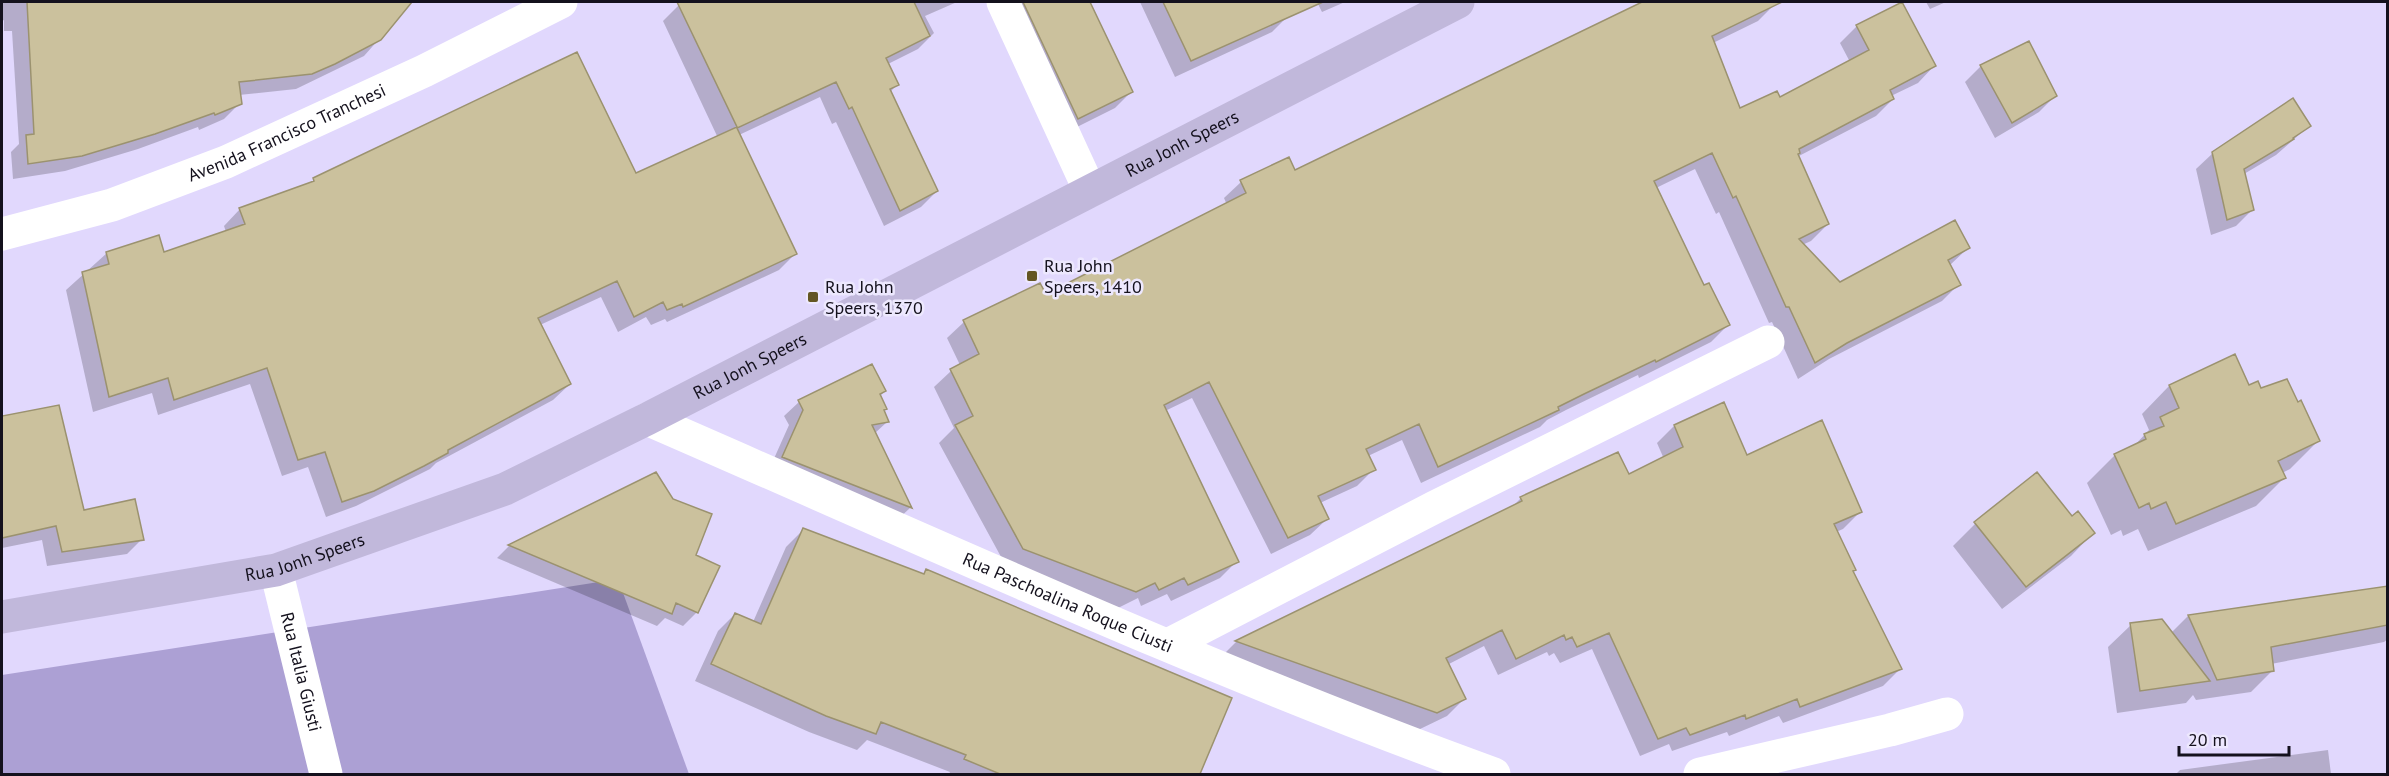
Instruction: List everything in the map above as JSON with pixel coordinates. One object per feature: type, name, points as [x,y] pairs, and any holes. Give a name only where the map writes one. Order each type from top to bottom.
[{"type":"main road","name":"Rua Jonh Speers","points":[[2,617],[276,570],[505,489],[647,419],[1458,2]]},
{"type":"street","name":"Avenida Francisco Tranchesi","points":[[2,234],[112,205],[226,162],[424,71],[516,13],[561,2]]},
{"type":"street","points":[[1003,2],[1090,191]]},
{"type":"street","points":[[1168,645],[1436,507],[1768,342]]},
{"type":"street","name":"Rua Paschoalina Roque Ciusti","points":[[647,419],[1168,645],[1418,747],[1494,774]]},
{"type":"street","name":"Rua Italia Giusti","points":[[276,570],[326,774]]},
{"type":"street","points":[[1700,774],[1890,730],[1947,714]]},
{"type":"shaded area","points":[[618,579],[689,774],[2,774],[2,675]]},
{"type":"building","points":[[27,2],[412,2],[381,40],[335,64],[312,74],[239,82],[242,104],[215,115],[214,113],[82,156],[28,164],[26,135],[34,134]]},
{"type":"building","points":[[677,2],[914,2],[930,36],[886,58],[899,85],[890,89],[938,191],[900,211],[852,107],[849,109],[836,82],[737,128],[797,254],[683,307],[682,304],[667,310],[663,302],[634,317],[617,281],[538,318],[571,384],[448,450],[448,453],[424,466],[374,491],[342,502],[325,452],[298,460],[267,368],[174,400],[168,378],[109,397],[82,272],[109,264],[106,252],[159,235],[164,252],[245,224],[239,208],[314,181],[313,178],[577,52],[636,173],[737,127]]},
{"type":"building","points":[[1023,2],[1090,2],[1133,92],[1078,119]]},
{"type":"building","points":[[1163,2],[1323,2],[1191,61]]},
{"type":"building","points":[[1642,2],[1782,2],[1712,36],[1740,108],[1777,91],[1780,97],[1869,50],[1856,25],[1902,2],[1936,66],[1890,90],[1894,99],[1799,149],[1798,154],[1829,224],[1799,239],[1840,282],[1955,220],[1970,248],[1948,260],[1961,285],[1847,343],[1815,363],[1789,307],[1786,307],[1736,196],[1733,198],[1712,153],[1654,181],[1704,285],[1709,283],[1730,325],[1438,467],[1419,424],[1366,449],[1376,470],[1318,496],[1329,519],[1288,538],[1209,382],[1164,405],[1239,562],[1188,585],[1184,578],[1159,590],[1155,583],[1136,592],[1023,549],[955,425],[973,416],[950,369],[979,354],[963,320],[1040,283],[1046,294],[1246,193],[1240,180],[1289,157],[1295,170]]},
{"type":"building","points":[[2029,41],[2057,96],[2012,123],[1980,65]]},
{"type":"building","points":[[2293,98],[2311,126],[2244,169],[2254,210],[2227,220],[2212,152]]},
{"type":"building","points":[[2235,354],[2249,385],[2258,381],[2261,388],[2287,379],[2298,402],[2301,400],[2320,441],[2278,461],[2286,478],[2176,524],[2166,502],[2151,509],[2149,503],[2139,508],[2114,454],[2146,439],[2144,434],[2164,426],[2160,417],[2179,408],[2169,385]]},
{"type":"building","points":[[872,364],[886,391],[880,394],[887,409],[884,410],[889,422],[872,425],[912,508],[782,457],[803,410],[798,400]]},
{"type":"building","points":[[1724,402],[1747,455],[1822,420],[1862,512],[1834,524],[1856,570],[1853,571],[1902,669],[1800,707],[1797,699],[1746,719],[1745,715],[1690,735],[1686,728],[1658,739],[1609,633],[1577,647],[1572,637],[1566,640],[1564,635],[1516,659],[1502,630],[1446,658],[1466,699],[1437,713],[1235,641],[1522,501],[1520,497],[1618,452],[1629,474],[1683,447],[1674,425]]},
{"type":"building","points":[[59,405],[84,510],[135,499],[144,540],[62,552],[56,526],[2,538],[2,416]]},
{"type":"building","points":[[656,472],[673,499],[712,514],[696,555],[720,566],[698,613],[676,603],[672,614],[508,545]]},
{"type":"building","points":[[2037,472],[2072,516],[2078,511],[2095,533],[2026,587],[1974,522]]},
{"type":"building","points":[[803,528],[924,574],[926,569],[1232,698],[1200,774],[1000,774],[964,759],[966,755],[881,722],[876,734],[826,716],[711,664],[735,613],[761,624]]},
{"type":"building","points":[[2388,586],[2388,625],[2271,647],[2274,671],[2217,680],[2188,615]]},
{"type":"building","points":[[2162,619],[2210,681],[2140,691],[2130,623]]},
{"type":"place","name":"Rua John Speers, 1410","points":[[1032,276]]},
{"type":"place","name":"Rua John Speers, 1370","points":[[813,297]]}]
